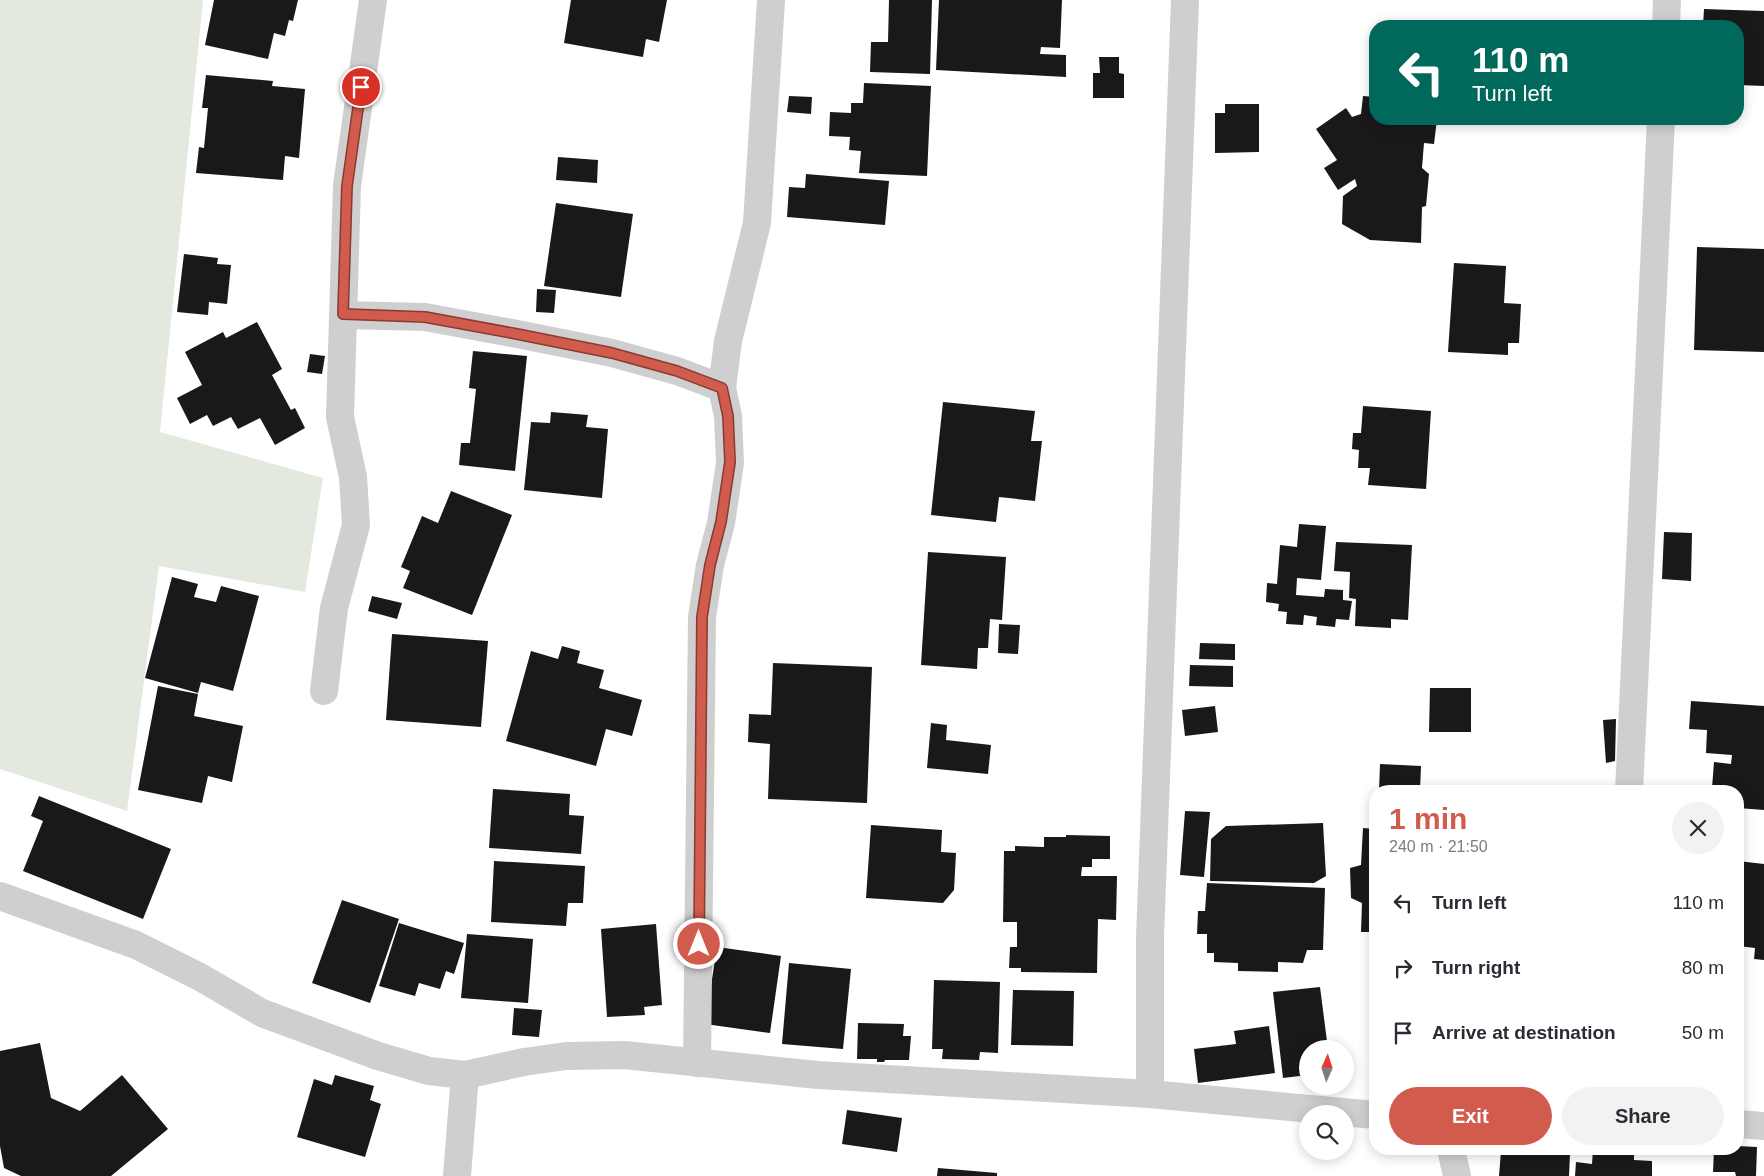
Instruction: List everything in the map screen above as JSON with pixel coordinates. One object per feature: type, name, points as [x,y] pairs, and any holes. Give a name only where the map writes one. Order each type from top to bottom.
[{"type":"street","points":[[324,691],[334,608],[356,525],[353,477],[340,417],[347,186],[373,0]]},
{"type":"street","points":[[697,1063],[702,617],[710,565],[721,522],[730,462],[728,416],[722,388],[728,341],[757,223],[771,0]]},
{"type":"street","points":[[1150,1094],[1150,938],[1185,0]]},
{"type":"street","points":[[1666,20],[1667,0]]},
{"type":"street","points":[[1628,785],[1661,125]]},
{"type":"street","points":[[343,314],[425,317],[517,334],[612,353],[677,371],[722,388]]},
{"type":"street","points":[[0,896],[136,946],[200,978],[262,1013],[378,1056],[429,1071],[465,1075],[524,1062],[566,1056],[624,1055],[818,1075],[1150,1094],[1369,1113]]},
{"type":"street","points":[[457,1176],[465,1075]]},
{"type":"street","points":[[1744,1124],[1764,1126]]},
{"type":"street","points":[[1452,1155],[1457,1176]]},
{"type":"shaded area","points":[[0,0],[203,0],[160,432],[323,478],[305,592],[159,566],[127,811],[0,769]]},
{"type":"building","points":[[214,0],[298,0],[293,21],[289,20],[285,36],[274,33],[268,59],[205,45]]},
{"type":"building","points":[[571,0],[667,0],[659,42],[646,39],[643,57],[564,43]]},
{"type":"building","points":[[889,0],[932,0],[930,74],[870,72],[871,42],[888,42]]},
{"type":"building","points":[[939,0],[1062,0],[1060,48],[1041,47],[1040,54],[1066,55],[1066,77],[936,70]]},
{"type":"building","points":[[1704,9],[1764,11],[1764,86],[1744,85],[1744,20],[1703,20]]},
{"type":"building","points":[[1099,57],[1119,57],[1119,73],[1124,74],[1124,98],[1093,98],[1093,73],[1100,73]]},
{"type":"building","points":[[206,75],[273,81],[272,86],[305,89],[299,158],[285,156],[283,180],[196,173],[199,147],[204,148],[208,108],[202,108]]},
{"type":"building","points":[[864,83],[931,86],[927,176],[859,173],[861,151],[849,150],[850,137],[829,136],[830,112],[851,113],[851,103],[863,103]]},
{"type":"building","points":[[789,96],[812,97],[811,114],[787,112]]},
{"type":"building","points":[[1363,96],[1369,96],[1369,125],[1436,125],[1434,144],[1424,143],[1422,168],[1429,174],[1426,206],[1422,207],[1421,243],[1370,240],[1342,224],[1343,196],[1357,186],[1355,179],[1338,190],[1324,168],[1337,160],[1316,129],[1346,108],[1352,117],[1361,114]]},
{"type":"building","points":[[1225,104],[1259,104],[1259,152],[1215,153],[1215,113],[1225,113]]},
{"type":"building","points":[[558,157],[598,160],[597,183],[556,180]]},
{"type":"building","points":[[806,174],[889,181],[885,225],[787,217],[789,187],[805,188]]},
{"type":"building","points":[[556,203],[633,214],[621,297],[544,286]]},
{"type":"building","points":[[1697,247],[1764,249],[1764,352],[1694,350]]},
{"type":"building","points":[[184,254],[218,258],[217,264],[231,265],[227,304],[209,302],[208,315],[177,312]]},
{"type":"building","points":[[1454,263],[1506,266],[1504,303],[1521,304],[1519,343],[1508,343],[1508,355],[1448,352]]},
{"type":"building","points":[[537,289],[556,290],[554,313],[536,312]]},
{"type":"building","points":[[257,322],[282,369],[272,375],[291,410],[295,408],[305,428],[275,445],[260,418],[238,429],[231,417],[213,426],[207,415],[190,424],[177,398],[202,385],[185,352],[223,332],[226,338]]},
{"type":"building","points":[[473,351],[527,356],[515,471],[459,465],[461,443],[470,443],[476,389],[469,388]]},
{"type":"building","points":[[310,354],[325,356],[322,374],[307,372]]},
{"type":"building","points":[[943,402],[1035,411],[1031,441],[1042,441],[1035,501],[999,497],[996,522],[931,515]]},
{"type":"building","points":[[1363,406],[1431,411],[1426,489],[1368,485],[1370,468],[1358,468],[1359,450],[1352,449],[1353,433],[1361,433]]},
{"type":"building","points":[[551,412],[588,415],[586,427],[608,429],[602,498],[524,490],[531,422],[550,423]]},
{"type":"building","points":[[451,491],[512,515],[472,615],[403,588],[410,571],[401,567],[422,516],[438,523]]},
{"type":"building","points":[[1299,524],[1326,526],[1321,580],[1297,578],[1296,595],[1324,597],[1325,589],[1343,590],[1343,600],[1352,601],[1349,620],[1336,619],[1335,627],[1316,625],[1317,617],[1304,615],[1303,625],[1286,624],[1287,612],[1278,611],[1279,604],[1266,602],[1267,583],[1277,584],[1280,545],[1297,547]]},
{"type":"building","points":[[1664,532],[1692,533],[1691,581],[1662,579]]},
{"type":"building","points":[[1336,542],[1412,545],[1408,620],[1391,619],[1391,628],[1355,626],[1356,599],[1349,598],[1350,572],[1334,571]]},
{"type":"building","points":[[928,552],[1006,557],[1002,620],[990,619],[988,648],[978,648],[977,669],[921,665]]},
{"type":"building","points":[[172,577],[198,584],[194,597],[216,602],[221,586],[259,596],[233,691],[201,682],[198,693],[145,678]]},
{"type":"building","points":[[372,596],[402,603],[397,619],[368,611]]},
{"type":"building","points":[[999,624],[1020,625],[1018,654],[998,653]]},
{"type":"building","points":[[392,634],[488,641],[481,727],[386,720]]},
{"type":"building","points":[[1200,643],[1235,644],[1235,660],[1199,659]]},
{"type":"building","points":[[562,646],[580,651],[577,663],[604,670],[599,688],[642,700],[632,736],[606,729],[596,766],[506,741],[531,651],[558,659]]},
{"type":"building","points":[[773,663],[872,667],[867,803],[768,799],[770,744],[748,742],[749,714],[771,715]]},
{"type":"building","points":[[1190,665],[1233,666],[1233,687],[1189,686]]},
{"type":"building","points":[[158,686],[198,694],[194,716],[243,726],[232,782],[208,776],[202,803],[138,790]]},
{"type":"building","points":[[1430,688],[1471,688],[1471,732],[1429,732]]},
{"type":"building","points":[[1691,701],[1764,706],[1764,810],[1744,808],[1744,785],[1712,785],[1714,762],[1731,764],[1732,755],[1706,753],[1707,730],[1689,729]]},
{"type":"building","points":[[1215,706],[1218,732],[1185,736],[1182,710]]},
{"type":"building","points":[[1616,719],[1615,761],[1606,763],[1603,720]]},
{"type":"building","points":[[931,723],[947,725],[946,740],[991,745],[988,774],[927,768]]},
{"type":"building","points":[[1380,764],[1421,766],[1420,785],[1379,785]]},
{"type":"building","points":[[493,789],[570,794],[569,815],[584,816],[581,854],[489,848]]},
{"type":"building","points":[[39,796],[171,849],[143,919],[23,871],[43,821],[31,816]]},
{"type":"building","points":[[1185,811],[1210,812],[1204,877],[1180,875]]},
{"type":"building","points":[[1323,823],[1326,876],[1314,883],[1210,881],[1211,839],[1226,826]]},
{"type":"building","points":[[871,825],[942,830],[941,852],[956,853],[954,890],[943,903],[866,898]]},
{"type":"building","points":[[1363,828],[1369,828],[1369,932],[1361,932],[1362,903],[1351,898],[1350,868],[1361,865]]},
{"type":"building","points":[[1066,835],[1110,836],[1110,859],[1092,859],[1092,867],[1082,867],[1081,876],[1117,876],[1116,920],[1098,919],[1097,973],[1021,972],[1021,968],[1009,968],[1010,947],[1017,947],[1017,922],[1003,922],[1004,851],[1015,851],[1015,846],[1044,847],[1044,837],[1066,837]]},
{"type":"building","points":[[494,861],[585,866],[583,903],[568,903],[566,926],[491,922]]},
{"type":"building","points":[[1744,862],[1764,864],[1764,960],[1754,959],[1755,948],[1744,947]]},
{"type":"building","points":[[1207,883],[1325,888],[1323,950],[1307,950],[1303,963],[1278,962],[1278,972],[1238,971],[1238,963],[1214,962],[1214,953],[1207,953],[1207,934],[1197,934],[1198,911],[1205,911]]},
{"type":"building","points":[[342,900],[399,919],[370,1003],[312,983]]},
{"type":"building","points":[[399,923],[464,943],[454,974],[446,971],[440,989],[419,983],[415,996],[379,986]]},
{"type":"building","points":[[656,924],[662,1005],[644,1007],[645,1015],[607,1017],[601,929]]},
{"type":"building","points":[[467,934],[533,939],[528,1003],[461,998]]},
{"type":"building","points":[[717,947],[781,956],[770,1033],[705,1024]]},
{"type":"building","points":[[789,963],[851,969],[843,1049],[782,1044]]},
{"type":"building","points":[[934,980],[1000,982],[998,1053],[980,1052],[979,1060],[942,1059],[943,1049],[932,1049]]},
{"type":"building","points":[[1320,987],[1327,1040],[1299,1040],[1299,1076],[1283,1078],[1273,992]]},
{"type":"building","points":[[1013,990],[1074,991],[1073,1046],[1011,1045]]},
{"type":"building","points":[[514,1008],[542,1010],[539,1037],[512,1035]]},
{"type":"building","points":[[858,1023],[904,1024],[903,1036],[911,1036],[909,1060],[877,1062],[877,1059],[857,1059]]},
{"type":"building","points":[[1269,1026],[1275,1073],[1198,1083],[1194,1049],[1236,1044],[1234,1031]]},
{"type":"building","points":[[40,1043],[51,1098],[80,1111],[122,1075],[168,1129],[111,1176],[21,1176],[4,1168],[0,1146],[0,1051]]},
{"type":"building","points":[[335,1075],[374,1086],[370,1100],[381,1104],[365,1157],[297,1137],[314,1079],[332,1085]]},
{"type":"building","points":[[847,1110],[902,1118],[897,1152],[842,1144]]},
{"type":"building","points":[[1744,1146],[1757,1147],[1756,1176],[1736,1176],[1735,1172],[1713,1172],[1714,1155],[1744,1155]]},
{"type":"building","points":[[1501,1155],[1570,1155],[1569,1176],[1499,1176]]},
{"type":"building","points":[[1593,1155],[1634,1155],[1634,1160],[1652,1161],[1652,1176],[1575,1176],[1576,1162],[1592,1164]]},
{"type":"building","points":[[938,1168],[997,1173],[997,1176],[937,1176]]},
{"type":"route","points":[[361,87],[347,186],[343,314],[425,317],[517,334],[612,353],[677,371],[722,388],[728,416],[730,462],[721,522],[710,565],[702,617],[699,944]]}]
